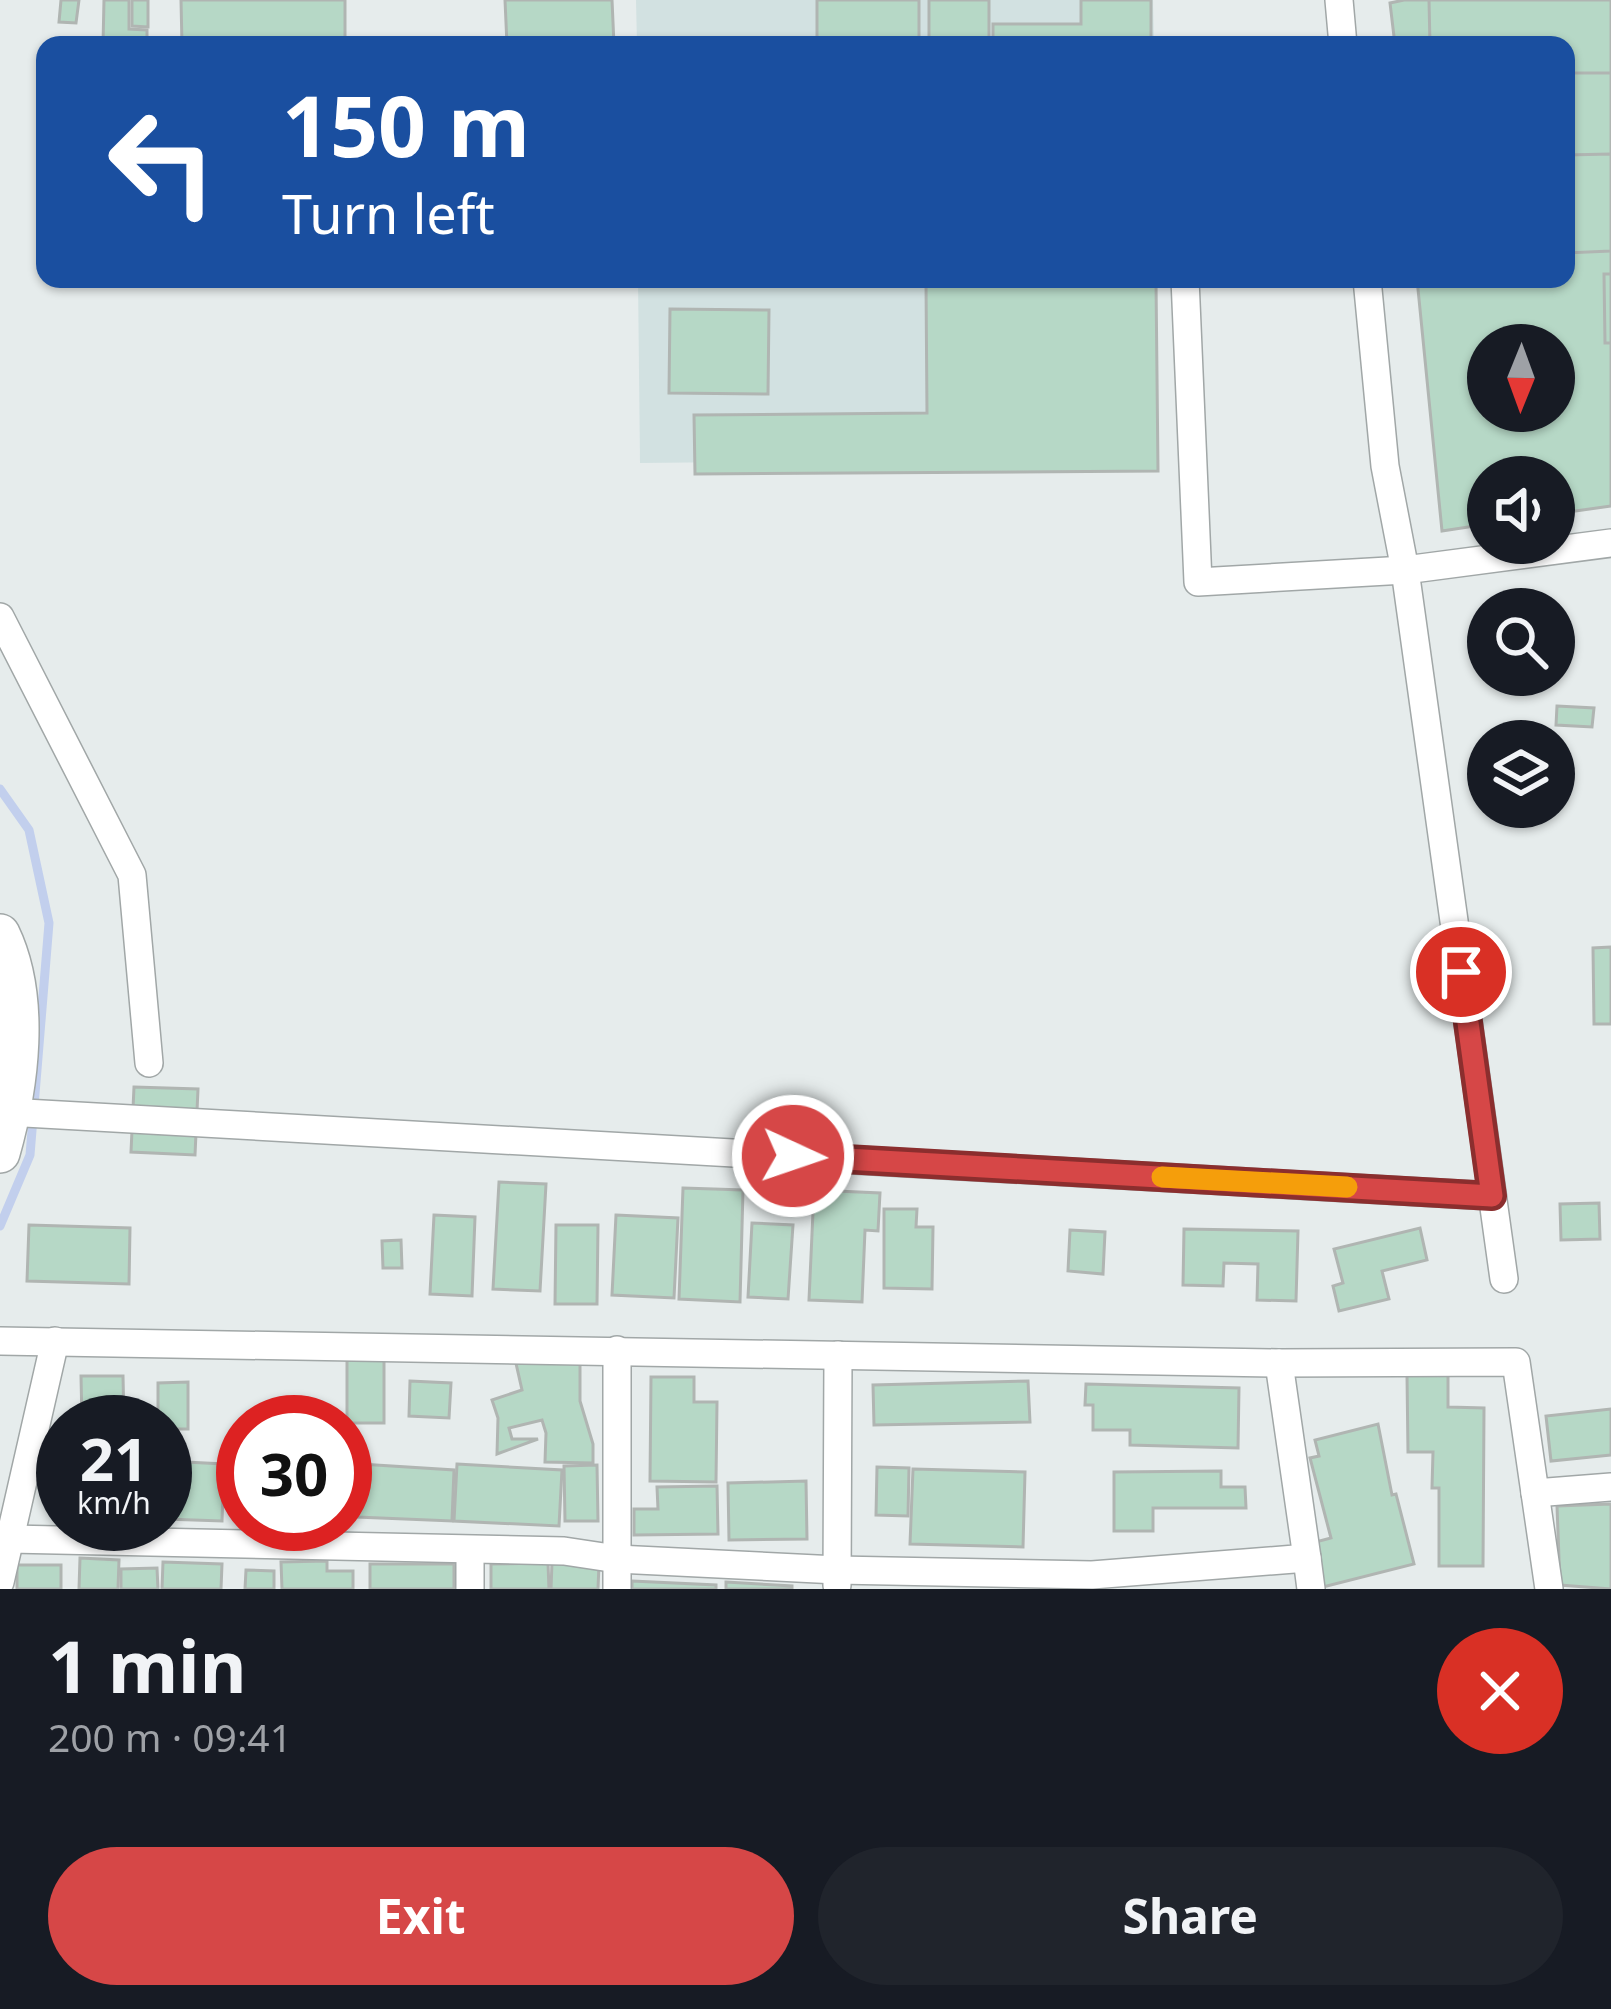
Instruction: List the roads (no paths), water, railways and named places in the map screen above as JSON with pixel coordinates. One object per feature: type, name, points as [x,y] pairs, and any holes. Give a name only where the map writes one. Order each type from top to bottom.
[{"type":"street","points":[[1339,0],[1342,36]]},
{"type":"street","points":[[1185,288],[1198,582],[1405,570],[1611,542]]},
{"type":"street","points":[[1367,288],[1385,466],[1405,570],[1504,1279]]},
{"type":"street","points":[[0,617],[132,875],[149,1063]]},
{"type":"street","points":[[0,934],[10,955],[20,1025],[13,1113],[0,1153]]},
{"type":"street","points":[[13,1113],[1492,1196]]},
{"type":"street","points":[[0,1341],[1280,1363],[1516,1362],[1549,1589]]},
{"type":"street","points":[[0,1582],[55,1341]]},
{"type":"street","points":[[617,1351],[617,1589]]},
{"type":"street","points":[[837,1580],[838,1355]]},
{"type":"street","points":[[1280,1363],[1311,1589]]},
{"type":"street","points":[[1535,1493],[1611,1487]]},
{"type":"street","points":[[10,1539],[564,1551],[837,1580],[1092,1575],[1307,1558]]},
{"type":"street","points":[[470,1551],[470,1589]]},
{"type":"waterway","points":[[0,789],[29,830],[49,923],[30,1155],[0,1226]]}]
